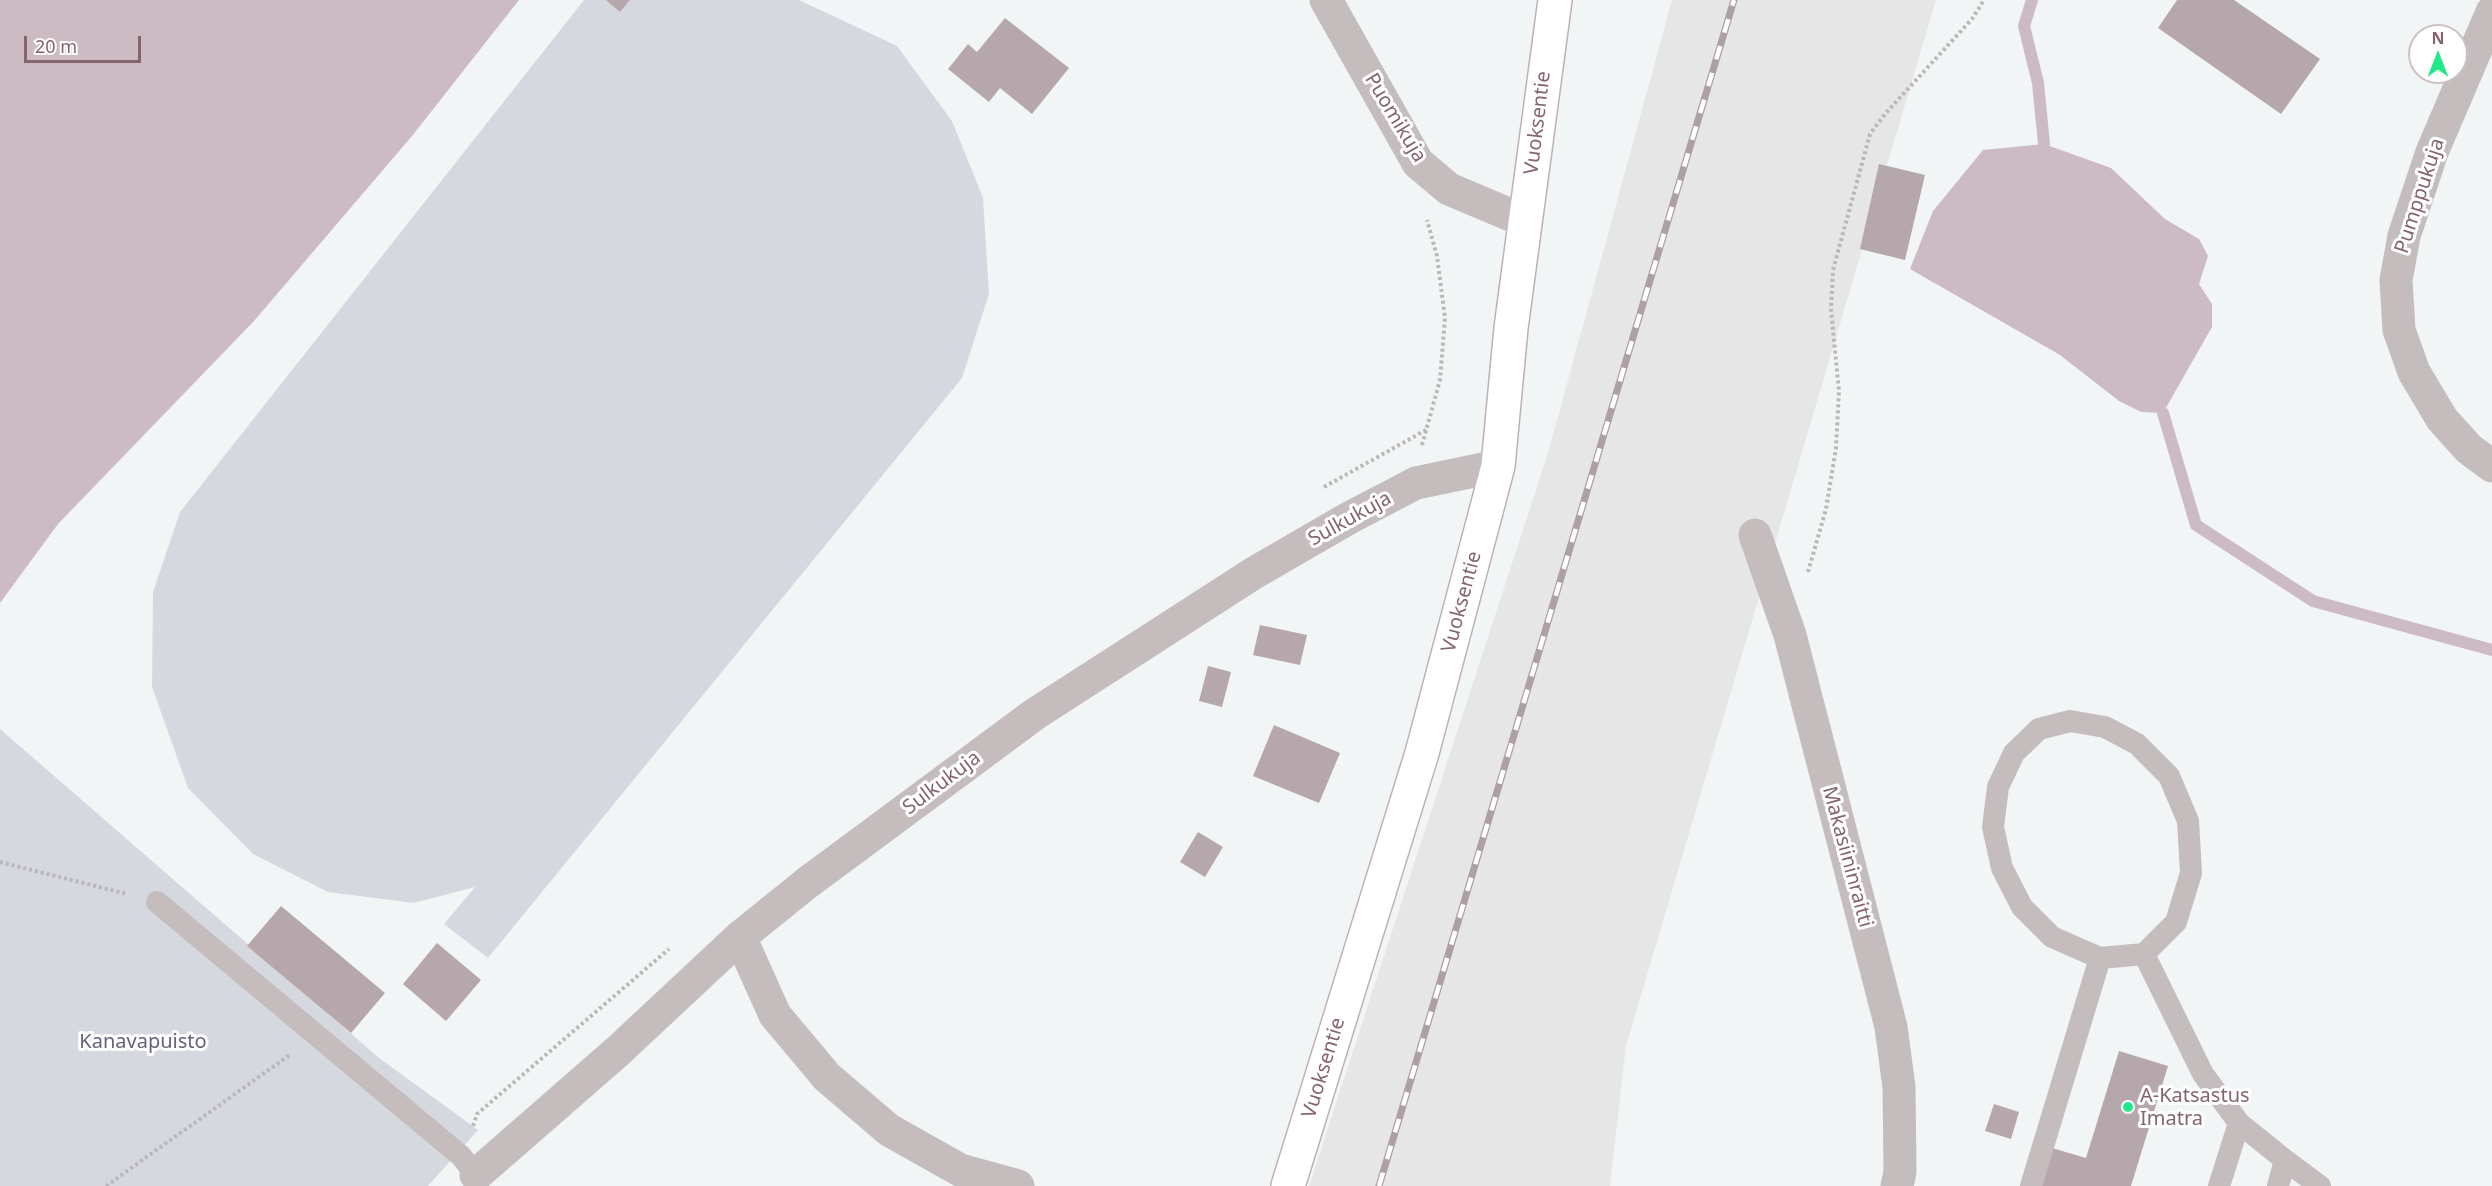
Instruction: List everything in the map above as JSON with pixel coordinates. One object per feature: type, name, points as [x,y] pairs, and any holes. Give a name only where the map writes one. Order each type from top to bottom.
[{"type":"street","name":"Puomikuja","points":[[1326,0],[1418,163],[1449,189],[1525,220]]},
{"type":"street","name":"Vuoksentie","points":[[1288,1186],[1422,753],[1498,466],[1525,220],[1555,0]]},
{"type":"street","name":"Pumppukuja","points":[[2492,12],[2432,152],[2404,236],[2396,280],[2399,330],[2414,372],[2442,419],[2469,449],[2492,466]]},
{"type":"street","name":"Sulkukuja","points":[[476,1175],[618,1051],[740,937],[807,883],[1035,714],[1254,573],[1416,483],[1498,466]]},
{"type":"street","name":"Makasiininraitti","points":[[1755,535],[1790,635],[1891,1027],[1899,1087],[1900,1172],[1897,1186]]},
{"type":"street","points":[[740,937],[775,1015],[827,1077],[889,1130],[960,1170],[1018,1186]]},
{"type":"lane","points":[[2070,721],[2105,727],[2137,744],[2169,776],[2188,820],[2191,873],[2176,922],[2144,954],[2100,957],[2052,937],[2022,907],[2002,867],[1993,827],[1998,787],[2014,753],[2039,729],[2070,721]]},
{"type":"lane","points":[[157,902],[461,1156],[476,1175]]},
{"type":"lane","points":[[2144,954],[2203,1074],[2239,1123],[2320,1186]]},
{"type":"lane","points":[[2031,1186],[2100,957]]},
{"type":"lane","points":[[2219,1186],[2239,1123]]},
{"type":"lane","points":[[2278,1186],[2285,1160]]},
{"type":"path","points":[[1806,578],[1826,509],[1836,448],[1839,391],[1831,309],[1833,270],[1870,134],[1885,114],[1972,19],[1984,0]]},
{"type":"path","points":[[1416,483],[1422,442],[1440,380],[1445,318],[1437,256],[1426,217],[1418,163]]},
{"type":"path","points":[[0,862],[157,902]]},
{"type":"path","points":[[106,1186],[316,1036]]},
{"type":"shaded area","points":[[0,0],[519,0],[412,136],[254,321],[58,524],[0,603]]},
{"type":"shaded area","points":[[1672,0],[1936,0],[1626,1046],[1610,1186],[1309,1186],[1548,453]]},
{"type":"shaded area","points":[[2044,144],[2111,168],[2165,219],[2199,239],[2208,256],[2199,284],[2212,304],[2212,327],[2163,413],[2141,412],[2119,401],[2060,355],[1910,269],[1933,211],[1983,150]]},
{"type":"green space","points":[[584,0],[799,0],[897,46],[952,121],[983,198],[989,294],[962,378],[488,958],[444,924],[475,887],[414,903],[328,892],[253,854],[188,788],[152,687],[153,592],[180,512]]},
{"type":"green space","name":"Kanavapuisto","points":[[0,729],[379,1058],[478,1130],[428,1186],[0,1186]]},
{"type":"building","points":[[606,0],[630,0],[620,12]]},
{"type":"building","points":[[2177,0],[2234,0],[2320,59],[2281,114],[2158,28]]},
{"type":"building","points":[[1005,18],[1069,68],[1032,114],[1000,88],[989,102],[948,69],[968,44],[977,52]]},
{"type":"building","points":[[1879,164],[1925,175],[1905,260],[1860,249]]},
{"type":"building","points":[[1260,625],[1307,635],[1300,665],[1253,655]]},
{"type":"building","points":[[1208,666],[1231,672],[1222,707],[1199,701]]},
{"type":"building","points":[[1274,725],[1340,753],[1319,803],[1253,776]]},
{"type":"building","points":[[1198,832],[1223,847],[1205,877],[1180,862]]},
{"type":"building","points":[[281,906],[385,993],[351,1033],[247,946]]},
{"type":"building","points":[[437,943],[481,980],[446,1021],[403,984]]},
{"type":"building","name":"A-Katsastus Imatra","points":[[2119,1051],[2168,1066],[2131,1186],[2040,1186],[2052,1148],[2086,1158]]},
{"type":"building","points":[[1994,1104],[2019,1112],[2011,1139],[1985,1131]]},
{"type":"waterway","points":[[2032,0],[2024,26],[2038,83],[2044,144]]},
{"type":"waterway","points":[[2163,413],[2196,525],[2313,601],[2492,650]]},
{"type":"railway","points":[[1379,1186],[1734,0]]},
{"type":"place","name":"A-Katsastus Imatra","points":[[2128,1107]]}]
